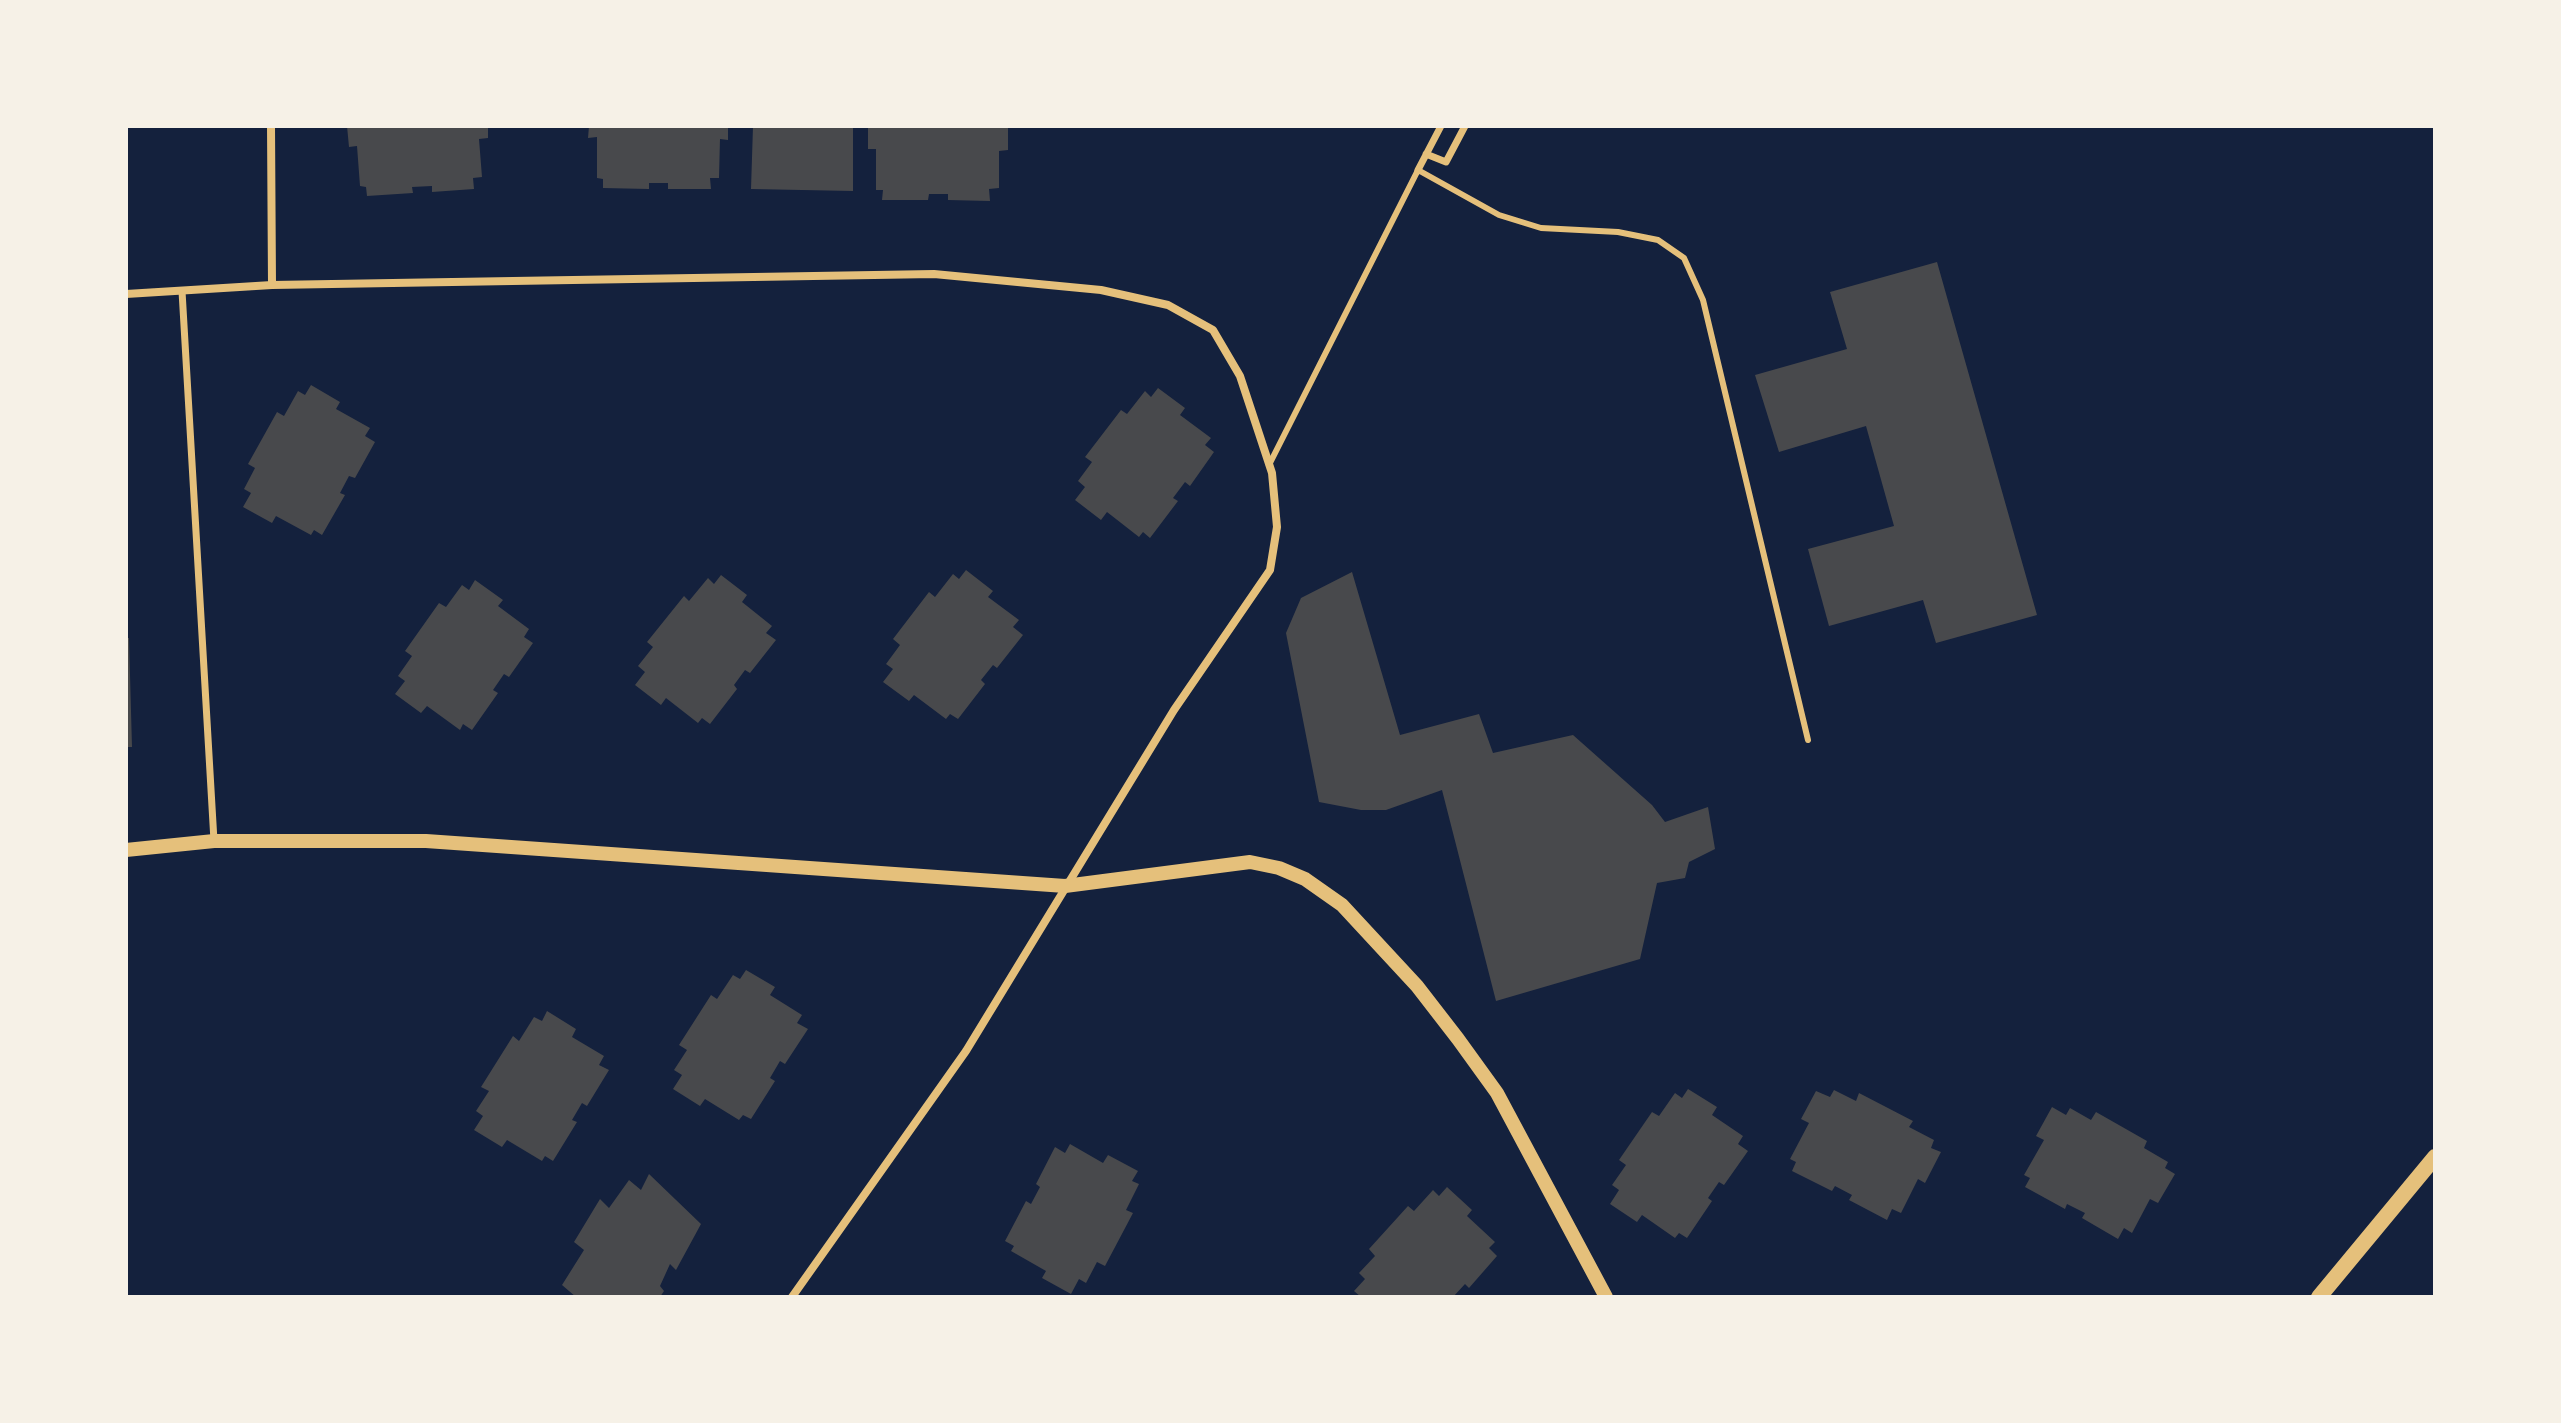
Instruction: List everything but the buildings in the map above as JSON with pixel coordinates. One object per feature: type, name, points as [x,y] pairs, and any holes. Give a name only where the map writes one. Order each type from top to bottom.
[{"type":"main road","points":[[2319,1297],[2435,1157]]},
{"type":"street","points":[[271,126],[272,285]]},
{"type":"street","points":[[1418,170],[1441,126]]},
{"type":"street","points":[[1426,154],[1446,162],[1465,126]]},
{"type":"street","points":[[126,294],[272,285],[934,274],[1101,290],[1168,305],[1213,330],[1240,376],[1269,465],[1277,527],[1270,570],[1174,710],[966,1051],[792,1297]]},
{"type":"street","points":[[182,291],[214,841]]},
{"type":"street","points":[[126,850],[214,841],[426,841],[1065,886],[1250,862],[1305,879],[1342,905],[1417,986],[1497,1093],[1606,1297]]},
{"type":"lane","points":[[1269,465],[1418,170],[1499,215],[1541,228],[1618,232],[1658,240],[1684,258],[1703,300],[1808,740]]}]
